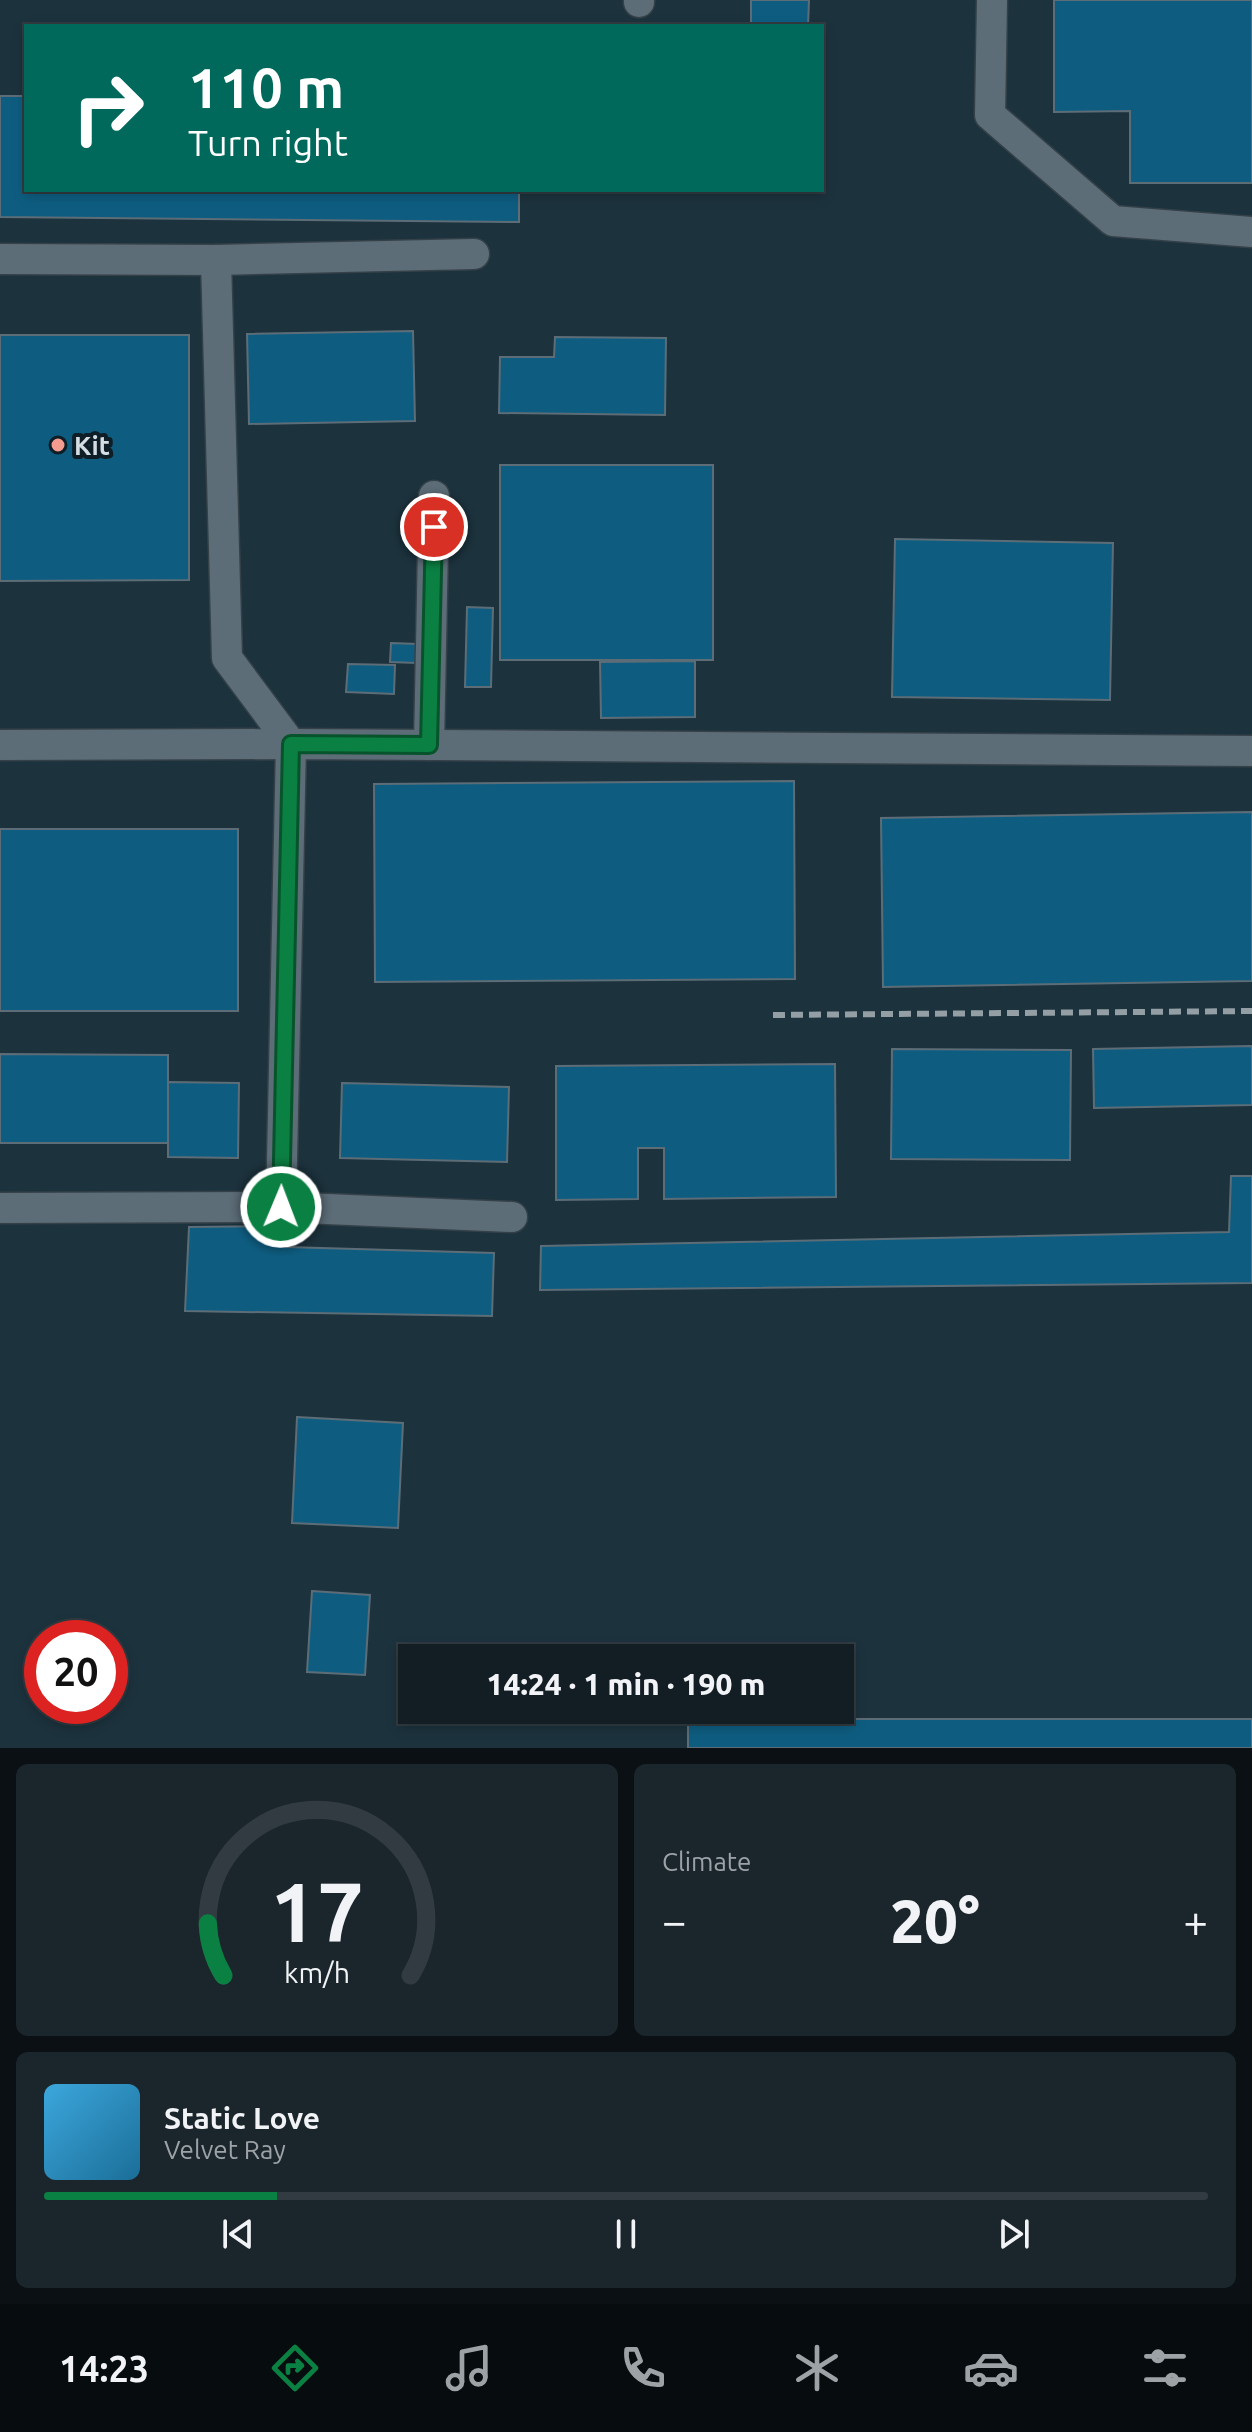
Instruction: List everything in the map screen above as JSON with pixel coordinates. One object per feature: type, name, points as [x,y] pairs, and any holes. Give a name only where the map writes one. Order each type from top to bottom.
[{"type":"lane","points":[[992,0],[990,115],[1113,221],[1252,232]]},
{"type":"lane","points":[[0,259],[216,260],[474,254]]},
{"type":"lane","points":[[216,260],[227,658],[291,744],[281,1207]]},
{"type":"lane","points":[[429,745],[434,496]]},
{"type":"lane","points":[[0,745],[1252,751]]},
{"type":"lane","points":[[0,1208],[281,1207],[512,1217]]},
{"type":"shaded area","points":[[0,0],[1252,0],[1252,1748],[0,1748]]},
{"type":"building","points":[[751,0],[809,0],[808,24],[751,24]]},
{"type":"building","points":[[1054,0],[1252,0],[1252,183],[1130,183],[1130,111],[1054,112]]},
{"type":"building","points":[[0,96],[24,96],[24,192],[519,192],[519,222],[0,217]]},
{"type":"building","points":[[413,331],[415,421],[249,424],[247,334]]},
{"type":"building","points":[[0,335],[189,335],[189,580],[0,581]]},
{"type":"building","points":[[555,337],[666,338],[665,415],[499,413],[500,357],[554,357]]},
{"type":"building","points":[[500,465],[713,465],[713,660],[500,660]]},
{"type":"building","points":[[895,539],[1113,543],[1110,700],[892,697]]},
{"type":"building","points":[[467,607],[493,608],[491,687],[465,687]]},
{"type":"building","points":[[391,643],[418,644],[417,663],[390,662]]},
{"type":"building","points":[[695,661],[695,717],[601,718],[600,662]]},
{"type":"building","points":[[348,664],[395,665],[394,694],[346,692]]},
{"type":"building","points":[[794,781],[795,979],[375,982],[374,784]]},
{"type":"building","points":[[1252,812],[1252,981],[883,987],[881,818]]},
{"type":"building","points":[[0,829],[238,829],[238,1011],[0,1011]]},
{"type":"building","points":[[1252,1046],[1252,1105],[1094,1108],[1093,1049]]},
{"type":"building","points":[[892,1049],[1071,1050],[1070,1160],[891,1159]]},
{"type":"building","points":[[0,1054],[168,1055],[168,1143],[0,1143]]},
{"type":"building","points":[[835,1064],[836,1197],[664,1199],[664,1148],[638,1148],[638,1199],[556,1200],[556,1066]]},
{"type":"building","points":[[168,1082],[239,1083],[238,1158],[168,1157]]},
{"type":"building","points":[[342,1083],[509,1087],[507,1162],[340,1158]]},
{"type":"building","points":[[1231,1176],[1252,1176],[1252,1283],[540,1290],[541,1246],[1229,1232]]},
{"type":"building","points":[[287,1226],[287,1247],[494,1253],[492,1316],[185,1311],[189,1227]]},
{"type":"building","points":[[297,1417],[403,1423],[398,1528],[292,1523]]},
{"type":"building","points":[[312,1591],[370,1595],[365,1675],[307,1672]]},
{"type":"building","points":[[854,1719],[1252,1719],[1252,1748],[688,1748],[688,1724],[854,1724]]},
{"type":"railway","points":[[773,1015],[1252,1011]]},
{"type":"place","name":"Kit","points":[[58,445]]},
{"type":"route","points":[[281,1207],[291,744],[429,745],[434,527]]}]
